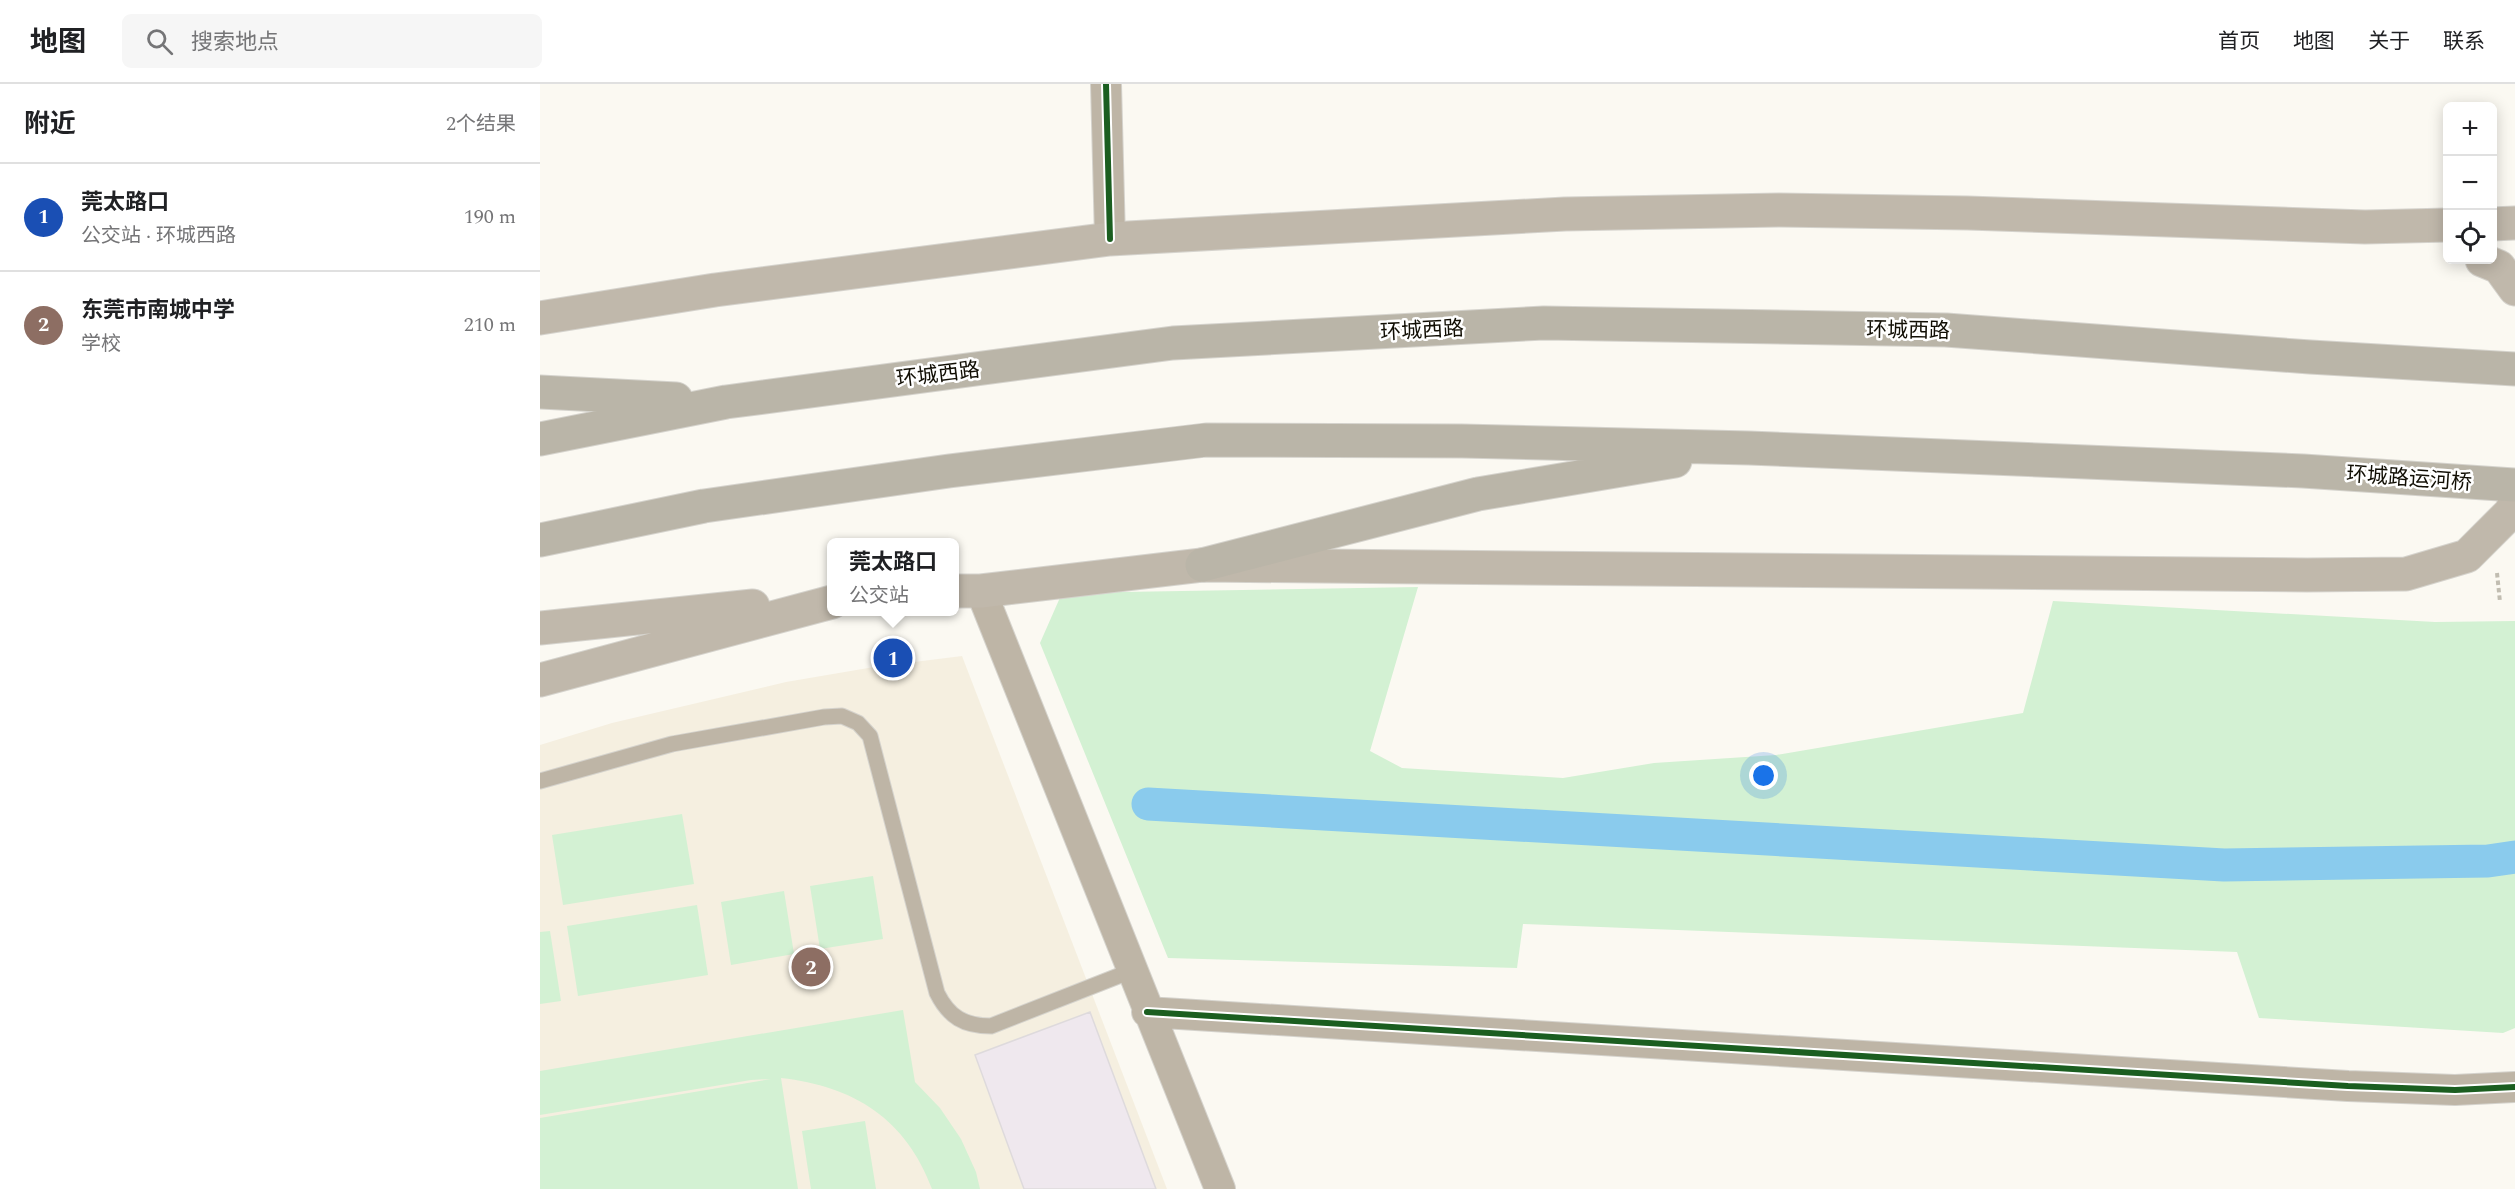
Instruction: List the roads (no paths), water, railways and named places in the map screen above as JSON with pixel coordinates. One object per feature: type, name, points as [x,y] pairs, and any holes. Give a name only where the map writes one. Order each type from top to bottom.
[{"type":"highway","name":"环城西路","points":[[540,438],[726,402],[1173,343],[1544,324],[1946,330],[2310,357],[2515,369]]},
{"type":"highway","points":[[540,392],[726,402]]},
{"type":"highway","points":[[540,540],[704,506],[949,471],[1206,440],[1462,441],[1749,448]]},
{"type":"highway","points":[[1202,565],[1478,494],[1749,448]]},
{"type":"highway","name":"环城路运河桥","points":[[1749,448],[2303,471],[2515,485]]},
{"type":"main road","points":[[540,318],[715,290],[1110,239],[1565,214],[1779,210],[1968,213],[2365,227],[2443,225]]},
{"type":"main road","points":[[2497,224],[2515,223]]},
{"type":"main road","points":[[2365,227],[2443,247]]},
{"type":"main road","points":[[2492,264],[2499,267],[2515,289]]},
{"type":"main road","points":[[968,591],[1202,565],[2283,575],[2406,574],[2468,556],[2511,512],[2515,502]]},
{"type":"main road","points":[[540,628],[827,597]]},
{"type":"main road","points":[[540,680],[827,603]]},
{"type":"street","points":[[1106,84],[1110,239]]},
{"type":"street","points":[[968,591],[1131,971],[1220,1189]]},
{"type":"street","points":[[1147,1012],[2348,1086],[2455,1090],[2515,1087]]},
{"type":"lane","points":[[540,781],[672,744],[748,729],[842,716],[858,723],[870,735],[937,993],[945,1009],[958,1020],[974,1026],[991,1026],[1131,971]]},
{"type":"waterway","points":[[1148,804],[2224,865],[2488,861],[2515,857]]},
{"type":"place","name":"莞太路口","points":[[893,658]]},
{"type":"place","name":"东莞市南城中学","points":[[811,967]]}]
